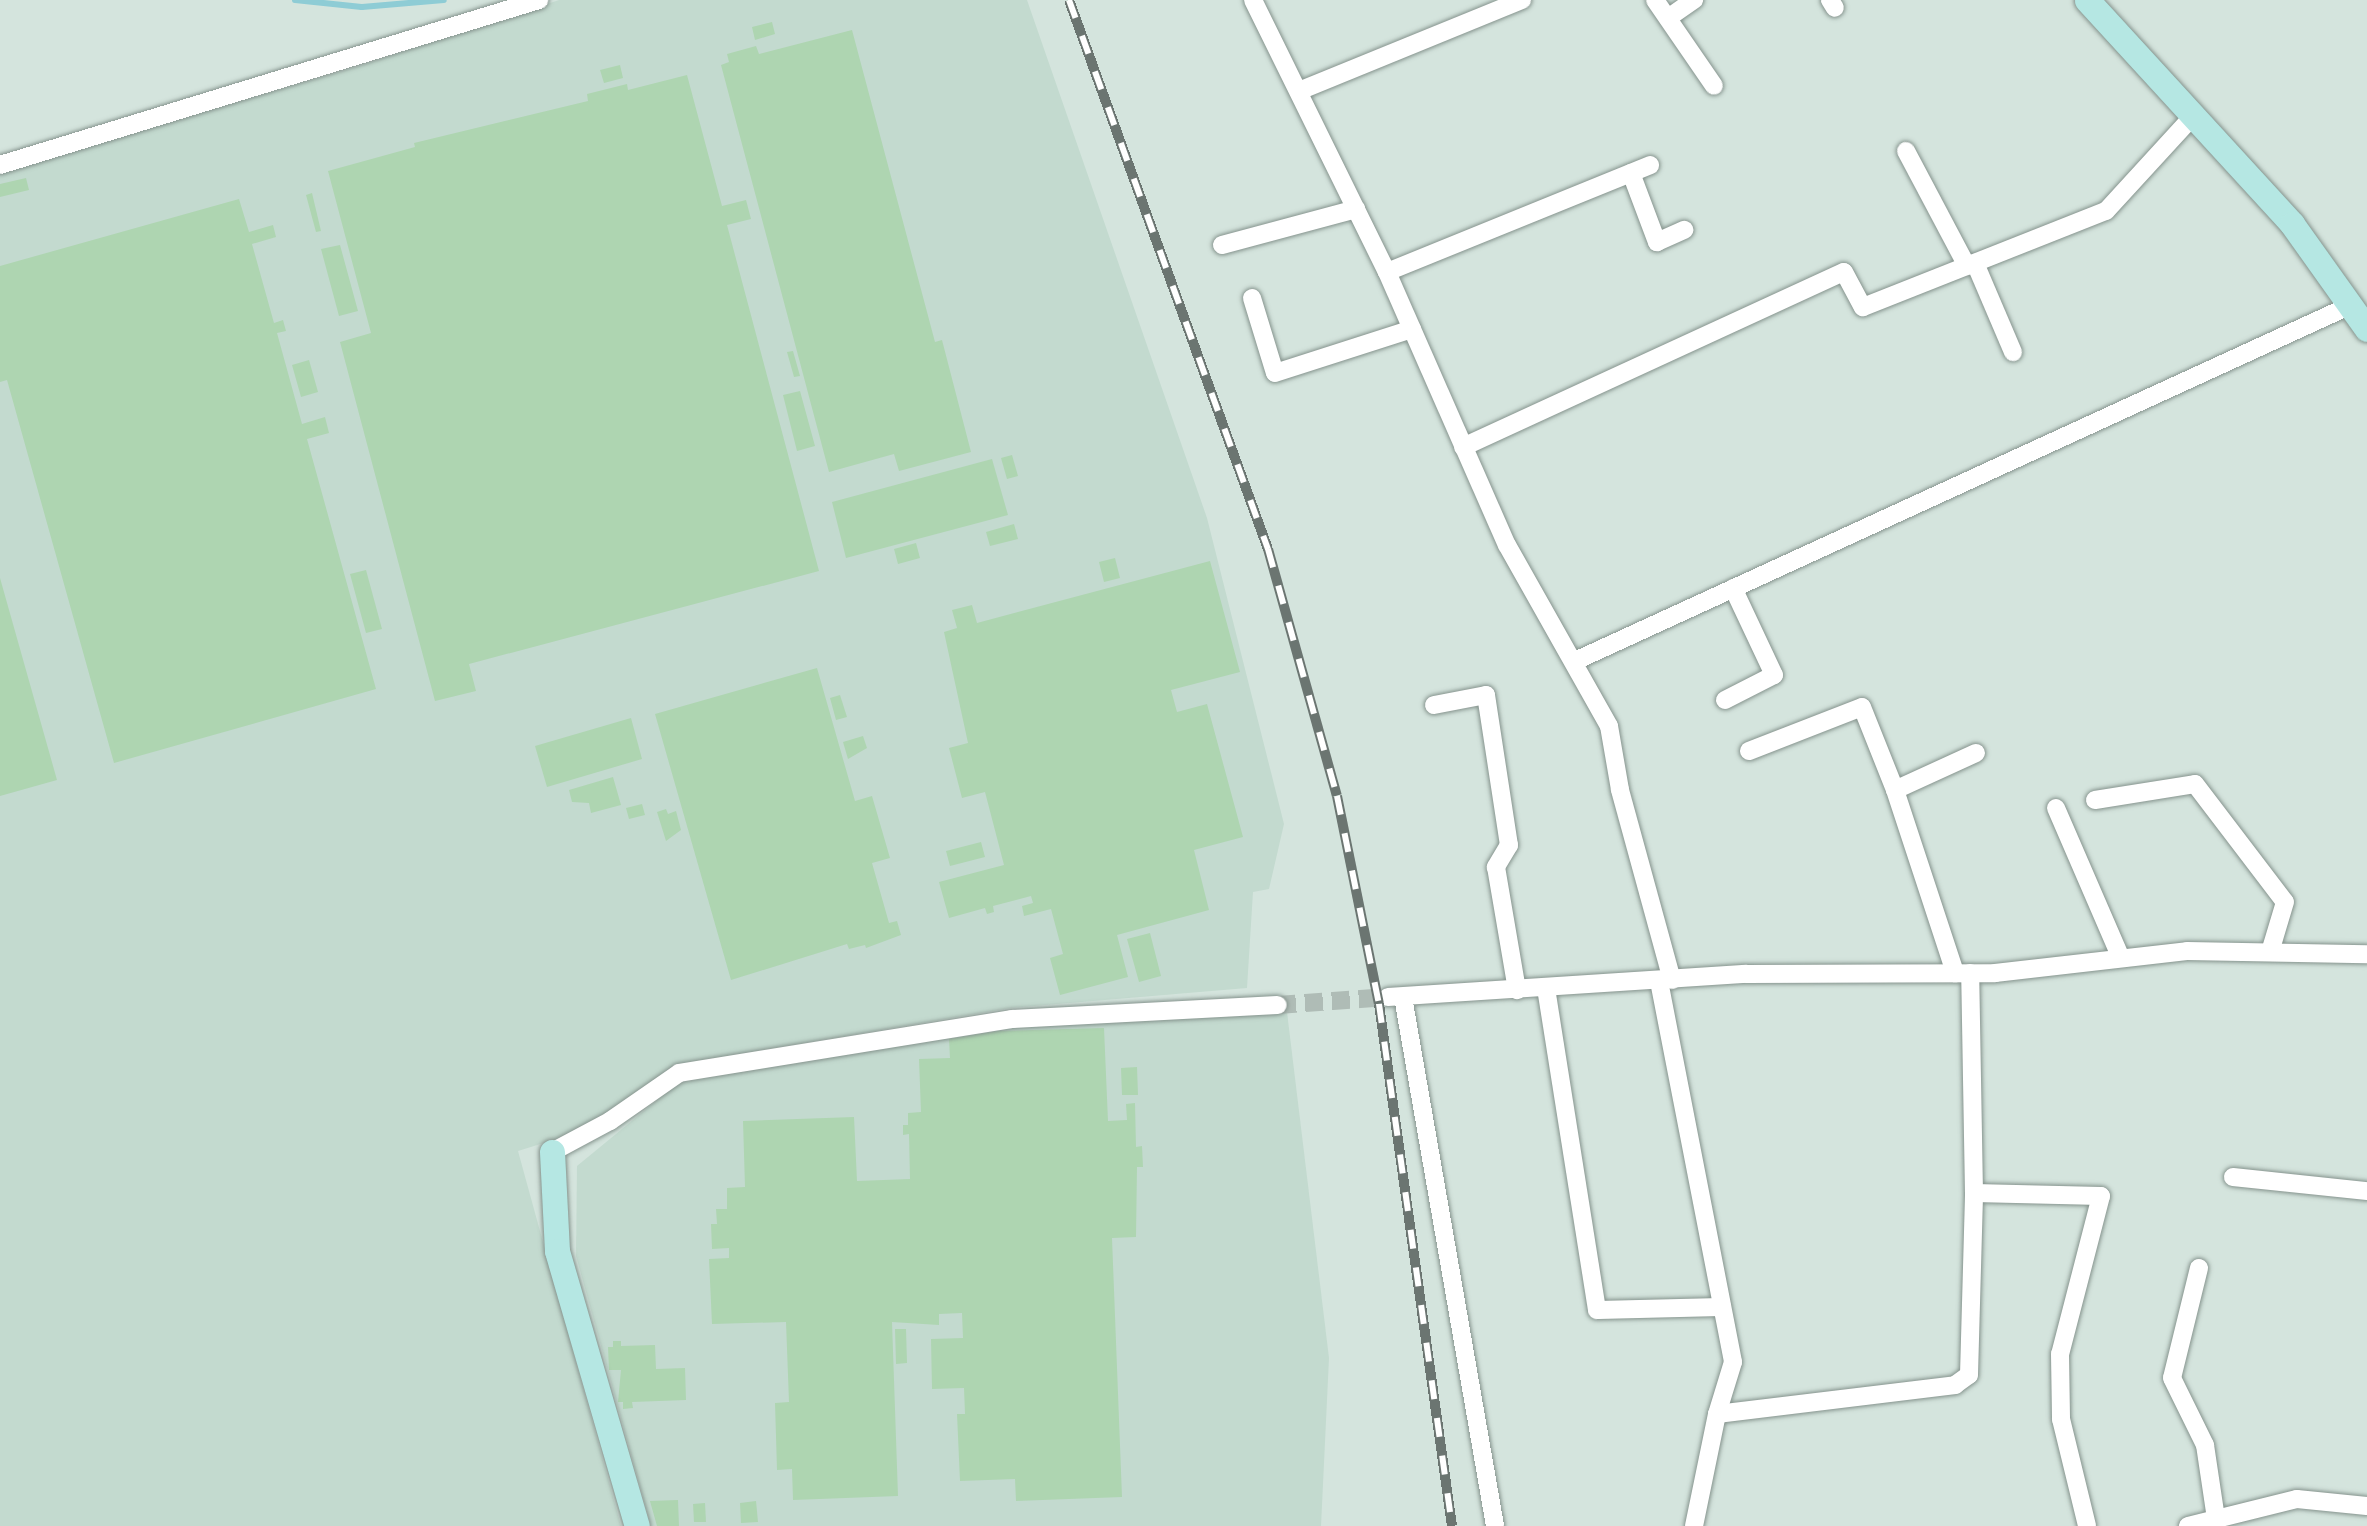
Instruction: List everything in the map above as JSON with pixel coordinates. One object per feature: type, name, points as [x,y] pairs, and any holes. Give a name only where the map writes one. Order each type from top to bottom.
[{"type":"street","points":[[0,166],[539,0]]},
{"type":"street","points":[[1253,0],[1386,272],[1506,545],[1608,726],[1665,980],[1733,1362],[1717,1414],[1694,1526]]},
{"type":"street","points":[[1299,90],[1522,0]]},
{"type":"street","points":[[1655,0],[1714,86]]},
{"type":"street","points":[[1668,18],[1694,0]]},
{"type":"street","points":[[2087,0],[2292,224],[2367,329]]},
{"type":"street","points":[[1464,447],[1844,272],[1863,307],[2106,211],[2192,118]]},
{"type":"street","points":[[1906,151],[1971,264],[2014,352]]},
{"type":"street","points":[[1386,272],[1650,165]]},
{"type":"street","points":[[1631,173],[1657,242],[1684,230]]},
{"type":"street","points":[[1222,245],[1356,209]]},
{"type":"street","points":[[1252,298],[1275,373],[1412,329]]},
{"type":"street","points":[[1574,661],[2351,305]]},
{"type":"street","points":[[1724,700],[1774,675],[1733,588]]},
{"type":"street","points":[[1434,705],[1486,695],[1509,844],[1496,867],[1517,990]]},
{"type":"street","points":[[1717,1414],[1955,1385],[1969,1374],[1974,1192],[1962,973],[1862,707],[1749,751]]},
{"type":"street","points":[[1895,790],[1976,753]]},
{"type":"street","points":[[2095,800],[2195,784],[2285,902],[2270,952]]},
{"type":"street","points":[[2056,808],[2121,958]]},
{"type":"street","points":[[1495,1526],[1396,997],[1746,974],[1962,973],[2188,951],[2367,954]]},
{"type":"street","points":[[1546,988],[1597,1310],[1722,1307]]},
{"type":"street","points":[[637,1526],[557,1251],[552,1152],[610,1121],[680,1072],[1012,1019],[1278,1005]]},
{"type":"street","points":[[2232,1177],[2367,1191]]},
{"type":"street","points":[[1974,1192],[2102,1196],[2060,1354],[2061,1419],[2087,1526]]},
{"type":"street","points":[[2199,1268],[2172,1378],[2205,1445],[2216,1519]]},
{"type":"street","points":[[2188,1526],[2297,1499],[2367,1506]]},
{"type":"shaded area","points":[[559,0],[1027,0],[1207,518],[1284,824],[1269,889],[1253,892],[1247,988],[1010,1008],[680,1064],[579,1132],[518,1151],[621,1526],[0,1526],[0,172],[363,65]]},
{"type":"shaded area","points":[[1287,1012],[1329,1358],[1321,1526],[651,1526],[576,1256],[577,1166],[678,1083],[1018,1023]]},
{"type":"building","points":[[772,22],[775,34],[755,40],[752,27]]},
{"type":"building","points":[[852,30],[935,342],[942,340],[971,452],[899,471],[894,454],[829,472],[721,65],[729,62],[727,54],[756,46],[759,54]]},
{"type":"building","points":[[620,65],[623,78],[604,83],[600,70]]},
{"type":"building","points":[[687,75],[722,206],[746,200],[751,219],[727,225],[819,571],[469,664],[476,691],[435,701],[340,342],[371,333],[328,171],[415,147],[414,143],[588,101],[587,94],[627,84],[628,90]]},
{"type":"building","points":[[26,178],[29,190],[0,197],[0,184]]},
{"type":"building","points":[[312,193],[321,231],[316,232],[306,195]]},
{"type":"building","points":[[239,199],[249,232],[273,225],[276,237],[252,244],[274,323],[283,320],[286,331],[277,333],[302,424],[325,417],[329,433],[307,439],[376,689],[114,763],[7,380],[0,382],[0,266]]},
{"type":"building","points":[[340,245],[358,311],[339,316],[321,249]]},
{"type":"building","points":[[793,351],[800,376],[794,377],[787,352]]},
{"type":"building","points":[[309,360],[318,392],[301,397],[292,365]]},
{"type":"building","points":[[800,391],[815,446],[797,451],[783,395]]},
{"type":"building","points":[[1012,455],[1018,476],[1007,479],[1001,458]]},
{"type":"building","points":[[992,459],[1008,515],[846,558],[832,502]]},
{"type":"building","points":[[1014,524],[1018,539],[990,546],[986,532]]},
{"type":"building","points":[[916,543],[920,558],[898,564],[894,549]]},
{"type":"building","points":[[1115,558],[1120,578],[1104,582],[1099,562]]},
{"type":"building","points":[[1210,561],[1240,672],[1171,690],[1177,712],[1207,704],[1243,837],[1194,850],[1209,910],[1117,935],[1128,977],[1060,995],[1050,958],[1063,954],[1051,909],[1024,916],[1022,906],[1033,903],[1031,896],[993,906],[994,912],[987,914],[985,908],[949,918],[939,882],[1004,865],[985,792],[962,798],[949,748],[968,743],[944,632],[957,628],[952,610],[972,605],[977,623]]},
{"type":"building","points":[[366,570],[382,629],[366,633],[350,574]]},
{"type":"building","points":[[0,578],[57,780],[0,796]]},
{"type":"building","points":[[817,668],[855,801],[872,796],[890,858],[872,863],[889,923],[897,921],[901,935],[866,948],[865,945],[849,949],[847,944],[731,980],[655,714]]},
{"type":"building","points":[[840,695],[847,717],[836,720],[830,698]]},
{"type":"building","points":[[631,718],[642,759],[547,787],[535,746]]},
{"type":"building","points":[[863,736],[867,748],[848,759],[843,742]]},
{"type":"building","points":[[613,777],[621,805],[591,813],[589,803],[572,802],[569,790]]},
{"type":"building","points":[[642,804],[645,815],[629,819],[626,808]]},
{"type":"building","points":[[666,809],[668,814],[676,811],[681,830],[666,841],[657,812]]},
{"type":"building","points":[[981,842],[985,857],[950,866],[946,851]]},
{"type":"building","points":[[1150,933],[1161,976],[1139,982],[1127,939]]},
{"type":"building","points":[[1104,1028],[1108,1121],[1127,1120],[1126,1104],[1135,1103],[1136,1147],[1142,1146],[1143,1167],[1137,1167],[1136,1237],[1112,1238],[1122,1497],[1016,1501],[1015,1479],[960,1481],[957,1414],[965,1414],[964,1388],[932,1389],[931,1339],[963,1338],[962,1313],[939,1314],[939,1325],[892,1322],[898,1496],[793,1500],[792,1469],[777,1470],[775,1403],[789,1402],[786,1322],[712,1324],[709,1259],[729,1258],[729,1248],[712,1249],[711,1224],[717,1224],[716,1209],[727,1209],[727,1188],[745,1187],[743,1121],[854,1117],[857,1181],[910,1179],[909,1134],[903,1135],[903,1125],[908,1125],[908,1113],[921,1112],[919,1059],[950,1058],[949,1039],[998,1031]]},
{"type":"building","points":[[1137,1067],[1138,1095],[1122,1095],[1121,1068]]},
{"type":"building","points":[[895,1329],[906,1329],[907,1363],[896,1364]]},
{"type":"building","points":[[613,1341],[621,1341],[621,1346],[655,1345],[656,1369],[685,1368],[686,1400],[632,1402],[633,1408],[623,1409],[623,1402],[618,1402],[621,1370],[609,1370],[608,1347],[613,1347]]},
{"type":"building","points":[[678,1500],[679,1526],[657,1526],[650,1501]]},
{"type":"building","points":[[756,1501],[758,1522],[741,1523],[740,1503]]},
{"type":"building","points":[[705,1503],[706,1522],[694,1522],[693,1504]]},
{"type":"waterway","points":[[295,0],[362,7],[444,0]]},
{"type":"tunnel","points":[[1278,1005],[1388,997]]},
{"type":"railway","points":[[1069,0],[1268,549],[1337,796],[1379,1004],[1452,1526]]}]
